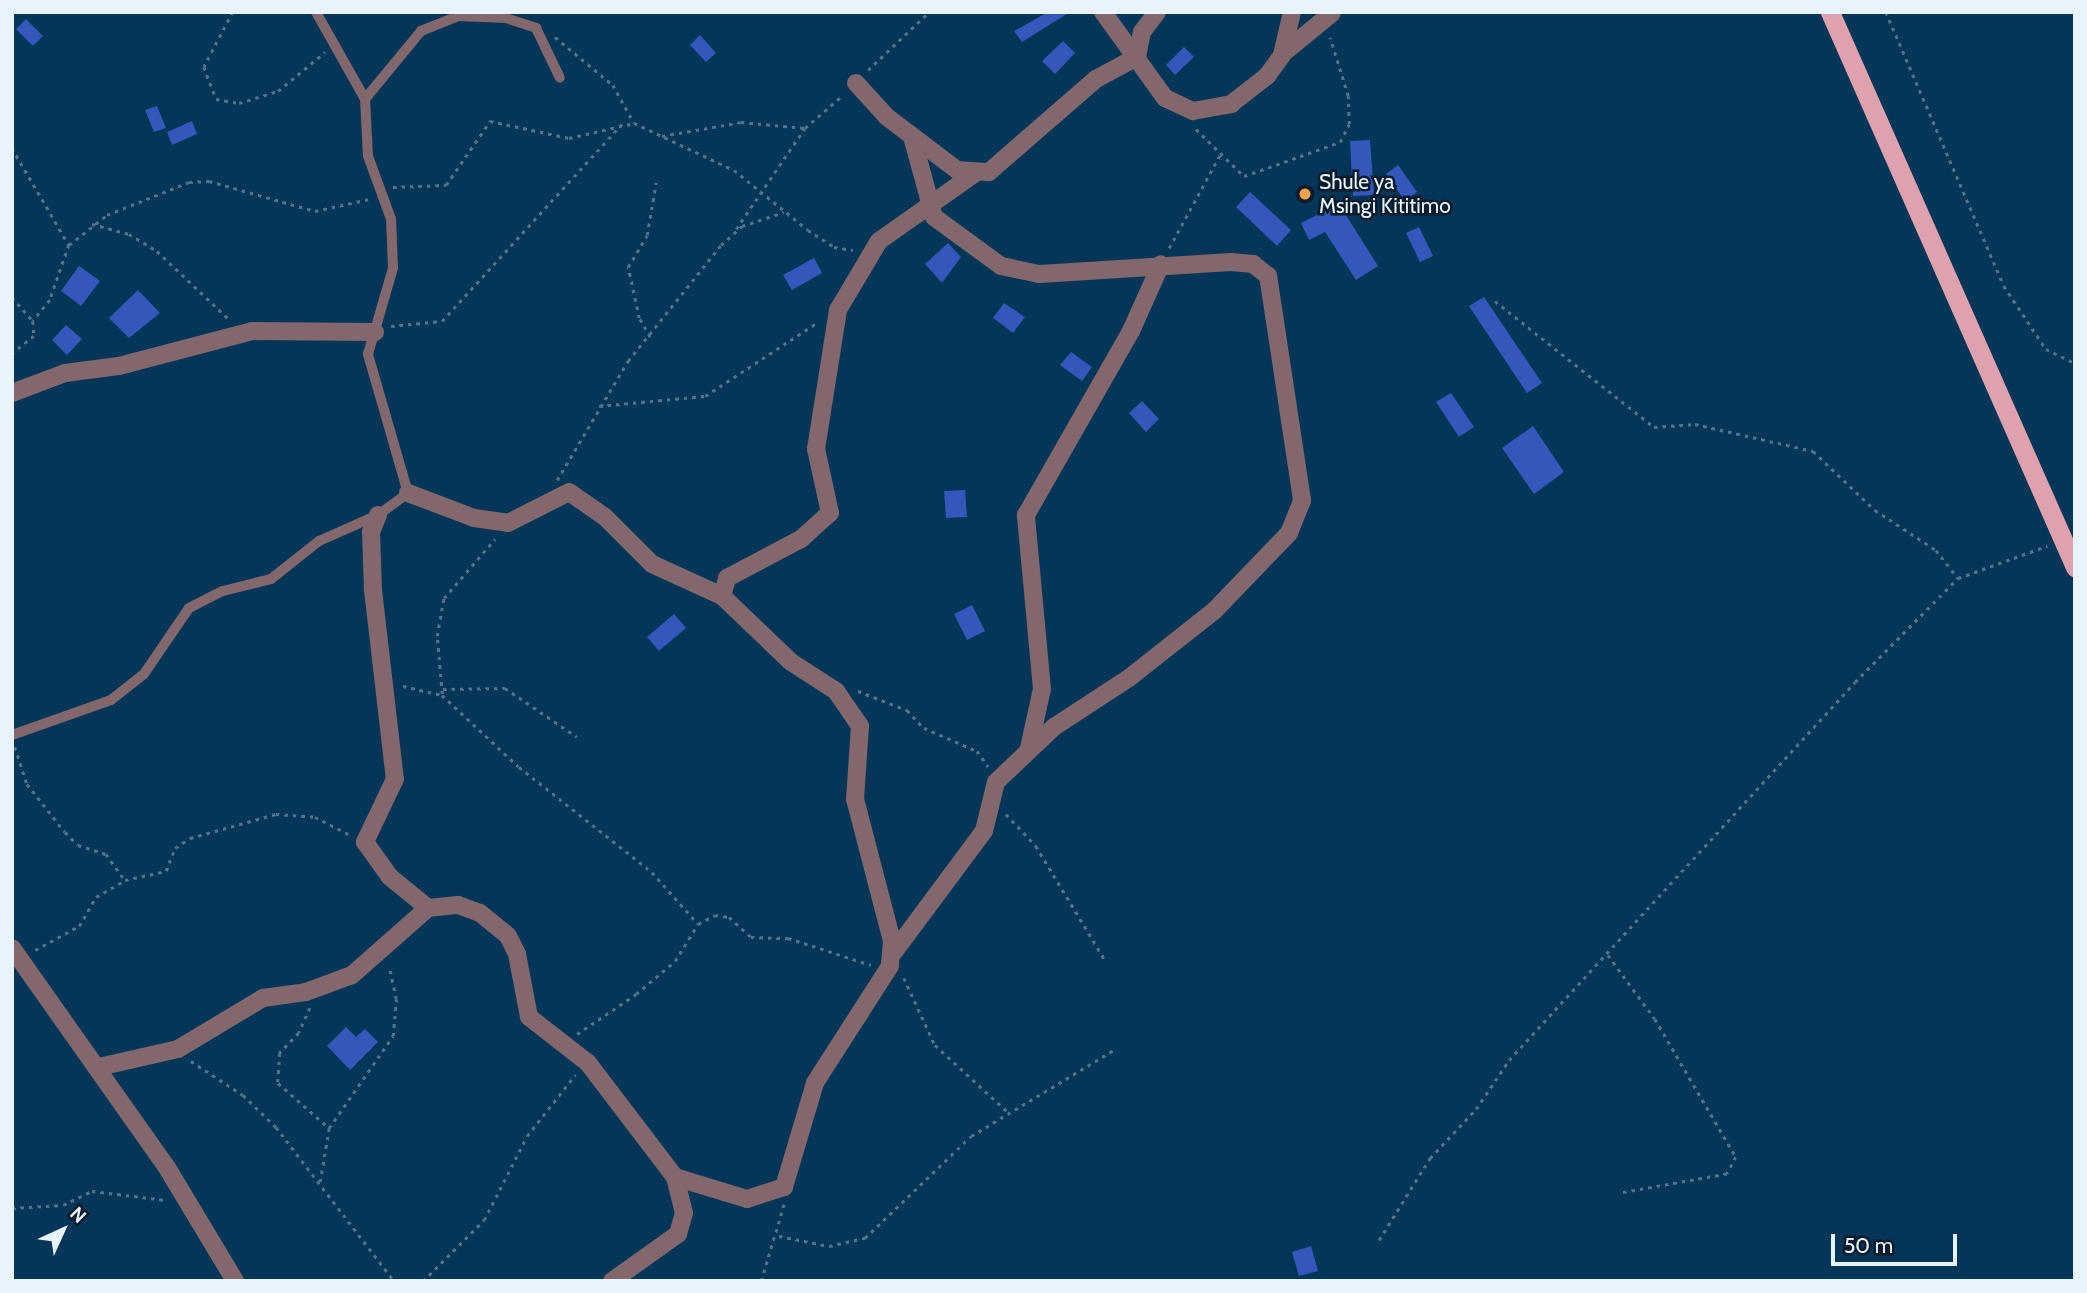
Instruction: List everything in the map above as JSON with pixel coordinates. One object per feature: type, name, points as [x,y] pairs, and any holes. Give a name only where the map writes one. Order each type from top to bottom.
[{"type":"highway","points":[[1830,12],[2069,541],[2075,567]]},
{"type":"street","points":[[1103,12],[1179,109],[1231,104],[1282,55],[1333,13]]},
{"type":"street","points":[[1137,57],[1142,32],[1157,12]]},
{"type":"street","points":[[1282,55],[1292,12]]},
{"type":"street","points":[[722,596],[727,578],[801,539],[830,513],[816,449],[838,310],[879,241],[928,202],[974,174],[1003,164],[1096,79],[1137,57]]},
{"type":"street","points":[[856,83],[913,140],[974,174]]},
{"type":"street","points":[[675,1177],[747,1199],[784,1187],[815,1083],[891,960],[984,831],[991,794],[1029,748],[1215,610],[1289,533],[1302,500],[1268,276],[1253,264],[1161,264],[1019,271],[1001,266],[945,226],[928,202],[913,140]]},
{"type":"street","points":[[1029,748],[1042,689],[1026,515],[1131,331],[1161,264]]},
{"type":"street","points":[[12,393],[65,373],[118,366],[242,332],[375,332]]},
{"type":"street","points":[[408,493],[474,518],[508,523],[551,496],[575,496],[652,564],[722,596],[780,653],[836,691],[860,726],[855,799],[891,960]]},
{"type":"street","points":[[378,515],[372,532],[373,590],[388,677],[394,791],[365,842],[390,877],[428,908]]},
{"type":"street","points":[[99,1067],[178,1049],[250,1003],[317,989],[352,975],[384,951],[428,908],[458,905],[493,921],[517,954],[529,1017],[557,1036],[587,1063],[675,1177],[684,1213],[678,1234],[612,1281]]},
{"type":"street","points":[[17,954],[99,1067],[235,1281]]},
{"type":"lane","points":[[14,735],[111,700],[144,674],[189,608],[223,591],[271,579],[320,541],[378,515],[408,493],[391,419],[369,372],[375,332],[395,247],[384,196],[368,156],[365,99],[316,12]]},
{"type":"lane","points":[[365,99],[421,31],[458,16],[506,18],[536,28],[551,47],[560,78]]},
{"type":"path","points":[[233,12],[204,67],[216,99],[239,103],[278,91],[333,46]]},
{"type":"path","points":[[551,496],[565,456],[599,406],[650,337],[764,194],[805,128],[929,12]]},
{"type":"path","points":[[1886,12],[2004,286],[2046,349],[2075,363]]},
{"type":"path","points":[[1179,109],[1221,152],[1232,170],[1250,176],[1340,142],[1349,111],[1330,42],[1333,13]]},
{"type":"path","points":[[548,30],[613,85],[634,123]]},
{"type":"path","points":[[33,321],[50,300],[69,245],[90,224],[189,182],[209,180],[316,211],[384,196],[392,187],[446,185],[490,121],[569,138],[622,123],[634,123],[734,170],[784,212],[834,247],[850,250],[879,241]]},
{"type":"path","points":[[660,136],[741,122],[805,128]]},
{"type":"path","points":[[375,332],[442,321],[622,123]]},
{"type":"path","points":[[12,148],[69,245]]},
{"type":"path","points":[[1161,264],[1221,152]]},
{"type":"path","points":[[650,337],[639,318],[628,267],[648,235],[656,183]]},
{"type":"path","points":[[734,232],[784,212]]},
{"type":"path","points":[[90,224],[128,234],[178,265],[242,332]]},
{"type":"path","points":[[12,297],[33,321],[34,336],[12,354]]},
{"type":"path","points":[[1494,301],[1654,427],[1695,424],[1813,451],[1875,510],[1936,550],[1958,578]]},
{"type":"path","points":[[599,406],[705,396],[838,310]]},
{"type":"path","points":[[442,695],[437,636],[444,598],[508,523]]},
{"type":"path","points":[[1379,1240],[1430,1158],[1790,752],[1958,578],[2069,541]]},
{"type":"path","points":[[388,677],[442,695],[519,767],[652,872],[698,924]]},
{"type":"path","points":[[443,689],[505,688],[577,737]]},
{"type":"path","points":[[836,691],[891,701],[924,728],[977,751],[990,771],[991,794],[1036,846],[1105,960]]},
{"type":"path","points":[[14,735],[14,751],[27,784],[74,841],[106,855],[125,880]]},
{"type":"path","points":[[17,954],[79,926],[91,903],[125,880],[166,871],[175,848],[190,838],[276,814],[315,817],[365,842]]},
{"type":"path","points":[[557,1036],[570,1036],[613,1014],[675,961],[698,924],[722,915],[751,937],[788,938],[891,960],[935,1045],[1009,1113]]},
{"type":"path","points":[[320,1182],[329,1128],[393,1036],[396,999],[384,951]]},
{"type":"path","points":[[1608,955],[1655,1019],[1736,1157],[1727,1174],[1619,1193]]},
{"type":"path","points":[[317,989],[277,1069],[281,1090],[329,1128]]},
{"type":"path","points":[[178,1049],[256,1105],[320,1182],[394,1281]]},
{"type":"path","points":[[779,1236],[829,1246],[865,1238],[948,1154],[1009,1113],[1115,1049]]},
{"type":"path","points":[[422,1281],[484,1220],[527,1136],[587,1063]]},
{"type":"path","points":[[761,1281],[779,1236],[784,1187]]},
{"type":"path","points":[[12,1208],[63,1205],[92,1191],[184,1200]]},
{"type":"building","points":[[1048,12],[1070,12],[1022,42],[1014,31]]},
{"type":"building","points":[[26,19],[43,36],[33,46],[16,29]]},
{"type":"building","points":[[700,35],[716,53],[706,62],[690,45]]},
{"type":"building","points":[[1063,41],[1075,53],[1055,74],[1042,61]]},
{"type":"building","points":[[1184,47],[1194,57],[1175,75],[1166,65]]},
{"type":"building","points":[[157,106],[166,128],[154,132],[145,110]]},
{"type":"building","points":[[192,121],[197,134],[172,145],[167,132]]},
{"type":"building","points":[[1370,140],[1374,195],[1353,196],[1350,141]]},
{"type":"building","points":[[1398,165],[1417,192],[1405,201],[1386,174]]},
{"type":"building","points":[[1250,192],[1291,230],[1277,246],[1236,207]]},
{"type":"building","points":[[1339,204],[1378,266],[1356,280],[1325,232],[1309,240],[1301,223]]},
{"type":"building","points":[[1419,227],[1433,256],[1420,262],[1406,233]]},
{"type":"building","points":[[948,243],[961,257],[942,283],[925,264]]},
{"type":"building","points":[[814,258],[822,273],[792,290],[783,275]]},
{"type":"building","points":[[79,266],[100,281],[81,306],[61,291]]},
{"type":"building","points":[[138,290],[160,313],[129,338],[109,318]]},
{"type":"building","points":[[1484,297],[1542,383],[1527,393],[1469,306]]},
{"type":"building","points":[[1004,303],[1025,317],[1013,333],[993,318]]},
{"type":"building","points":[[66,325],[82,339],[67,355],[52,340]]},
{"type":"building","points":[[1071,352],[1092,367],[1082,381],[1060,365]]},
{"type":"building","points":[[1451,393],[1474,427],[1459,437],[1436,402]]},
{"type":"building","points":[[1142,401],[1159,419],[1146,432],[1129,413]]},
{"type":"building","points":[[1533,426],[1564,472],[1534,494],[1502,448]]},
{"type":"building","points":[[965,490],[967,517],[946,518],[944,491]]},
{"type":"building","points":[[972,605],[985,631],[967,640],[954,614]]},
{"type":"building","points":[[674,614],[686,628],[659,651],[647,637]]},
{"type":"building","points":[[346,1027],[356,1037],[365,1029],[378,1042],[350,1070],[327,1046]]},
{"type":"building","points":[[1311,1246],[1318,1271],[1299,1276],[1292,1252]]},
{"type":"place","name":"Shule ya Msingi Kititimo","points":[[1305,194]]}]
